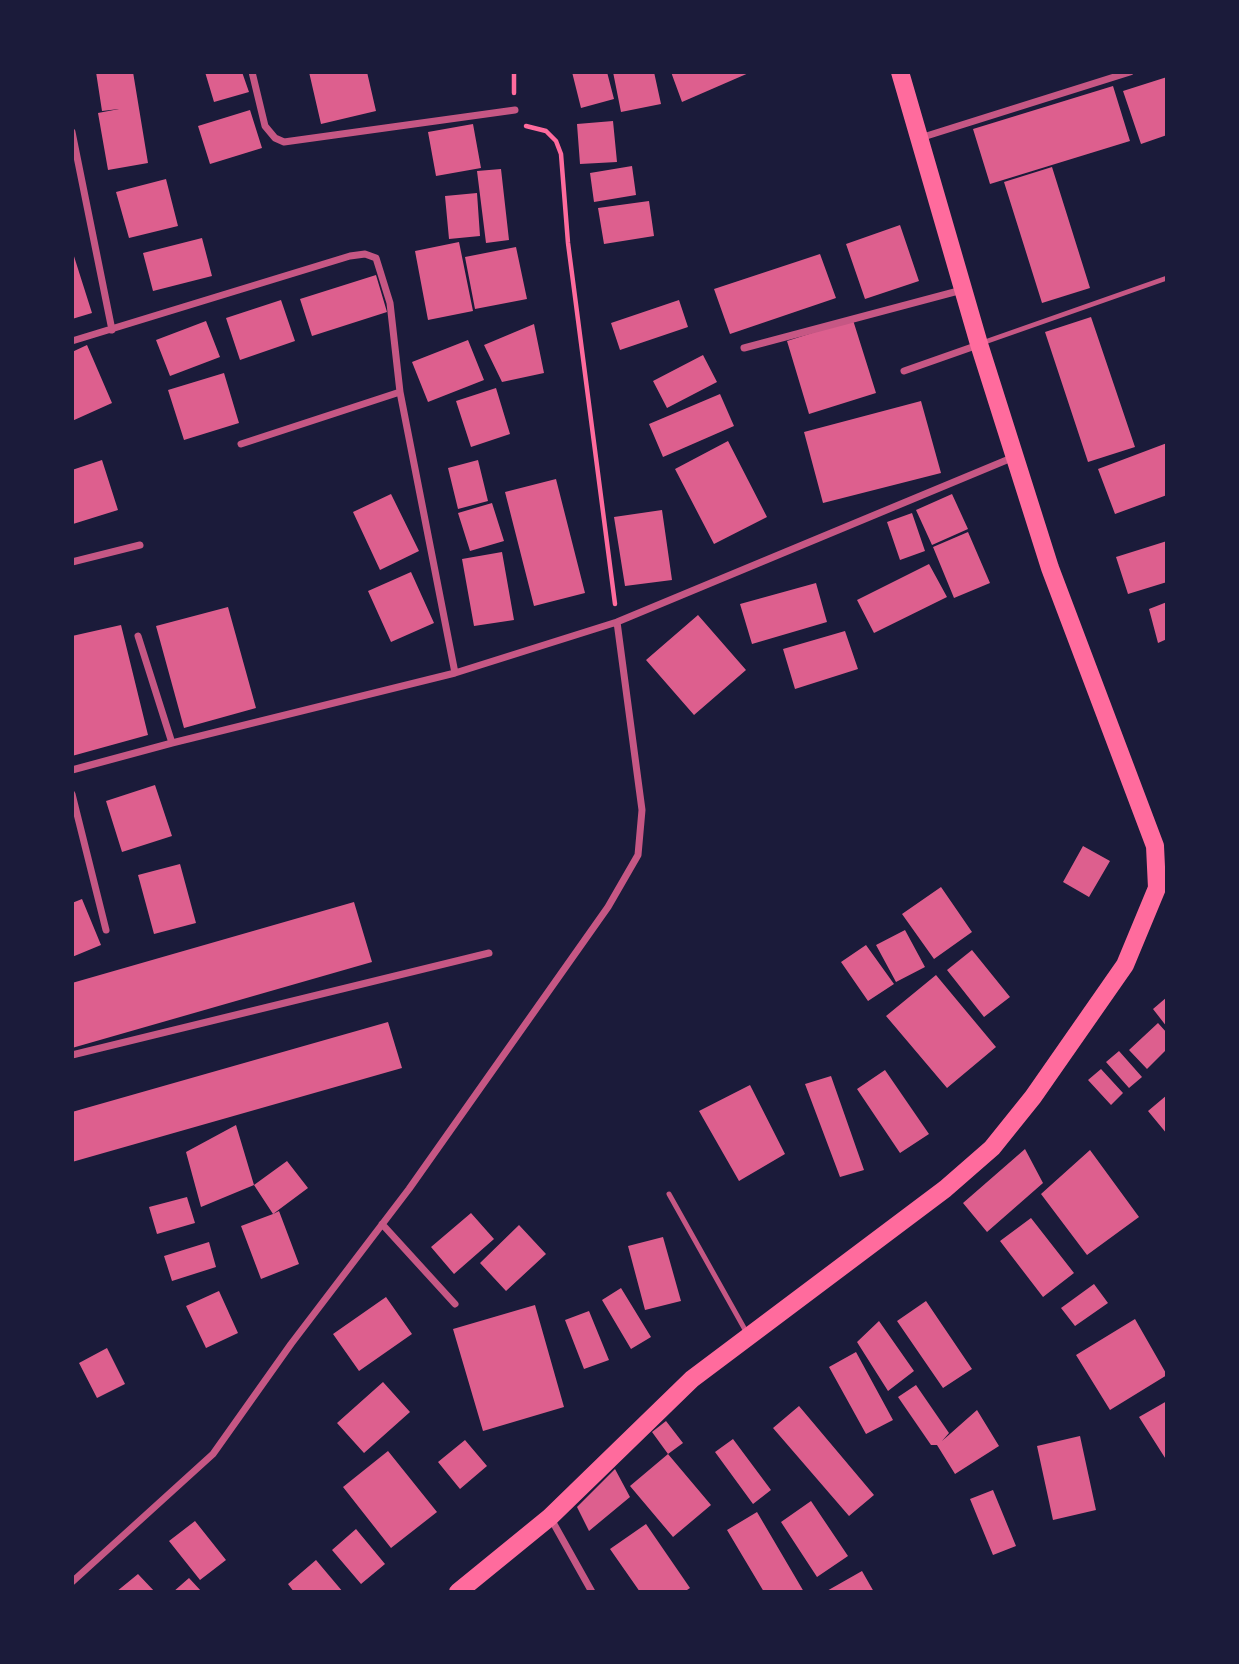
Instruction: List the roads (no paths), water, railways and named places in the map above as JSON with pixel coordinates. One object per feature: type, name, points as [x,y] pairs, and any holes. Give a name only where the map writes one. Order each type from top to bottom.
[{"type":"main road","points":[[457,1592],[551,1517],[692,1379],[944,1189],[992,1149],[1033,1097],[1125,965],[1160,891],[1155,846],[1050,568],[979,344],[900,72]]},
{"type":"street","points":[[252,72],[265,126],[275,138],[284,142],[515,110]]},
{"type":"street","points":[[919,138],[1130,72]]},
{"type":"street","points":[[72,132],[112,330]]},
{"type":"street","points":[[72,341],[350,256],[365,254],[376,258],[390,303],[401,392],[454,673]]},
{"type":"street","points":[[744,348],[963,290]]},
{"type":"street","points":[[904,370],[979,344]]},
{"type":"street","points":[[242,444],[401,392]]},
{"type":"street","points":[[72,770],[454,673],[617,622],[1014,457]]},
{"type":"street","points":[[72,562],[140,545]]},
{"type":"street","points":[[72,1582],[213,1454],[291,1344],[382,1224],[608,907],[638,855],[642,810],[617,622]]},
{"type":"street","points":[[138,636],[172,743]]},
{"type":"street","points":[[72,794],[106,930]]},
{"type":"street","points":[[72,1055],[489,953]]},
{"type":"street","points":[[382,1224],[455,1304]]},
{"type":"street","points":[[551,1517],[592,1592]]},
{"type":"lane","points":[[979,344],[1167,278]]},
{"type":"lane","points":[[669,1194],[750,1337]]}]
